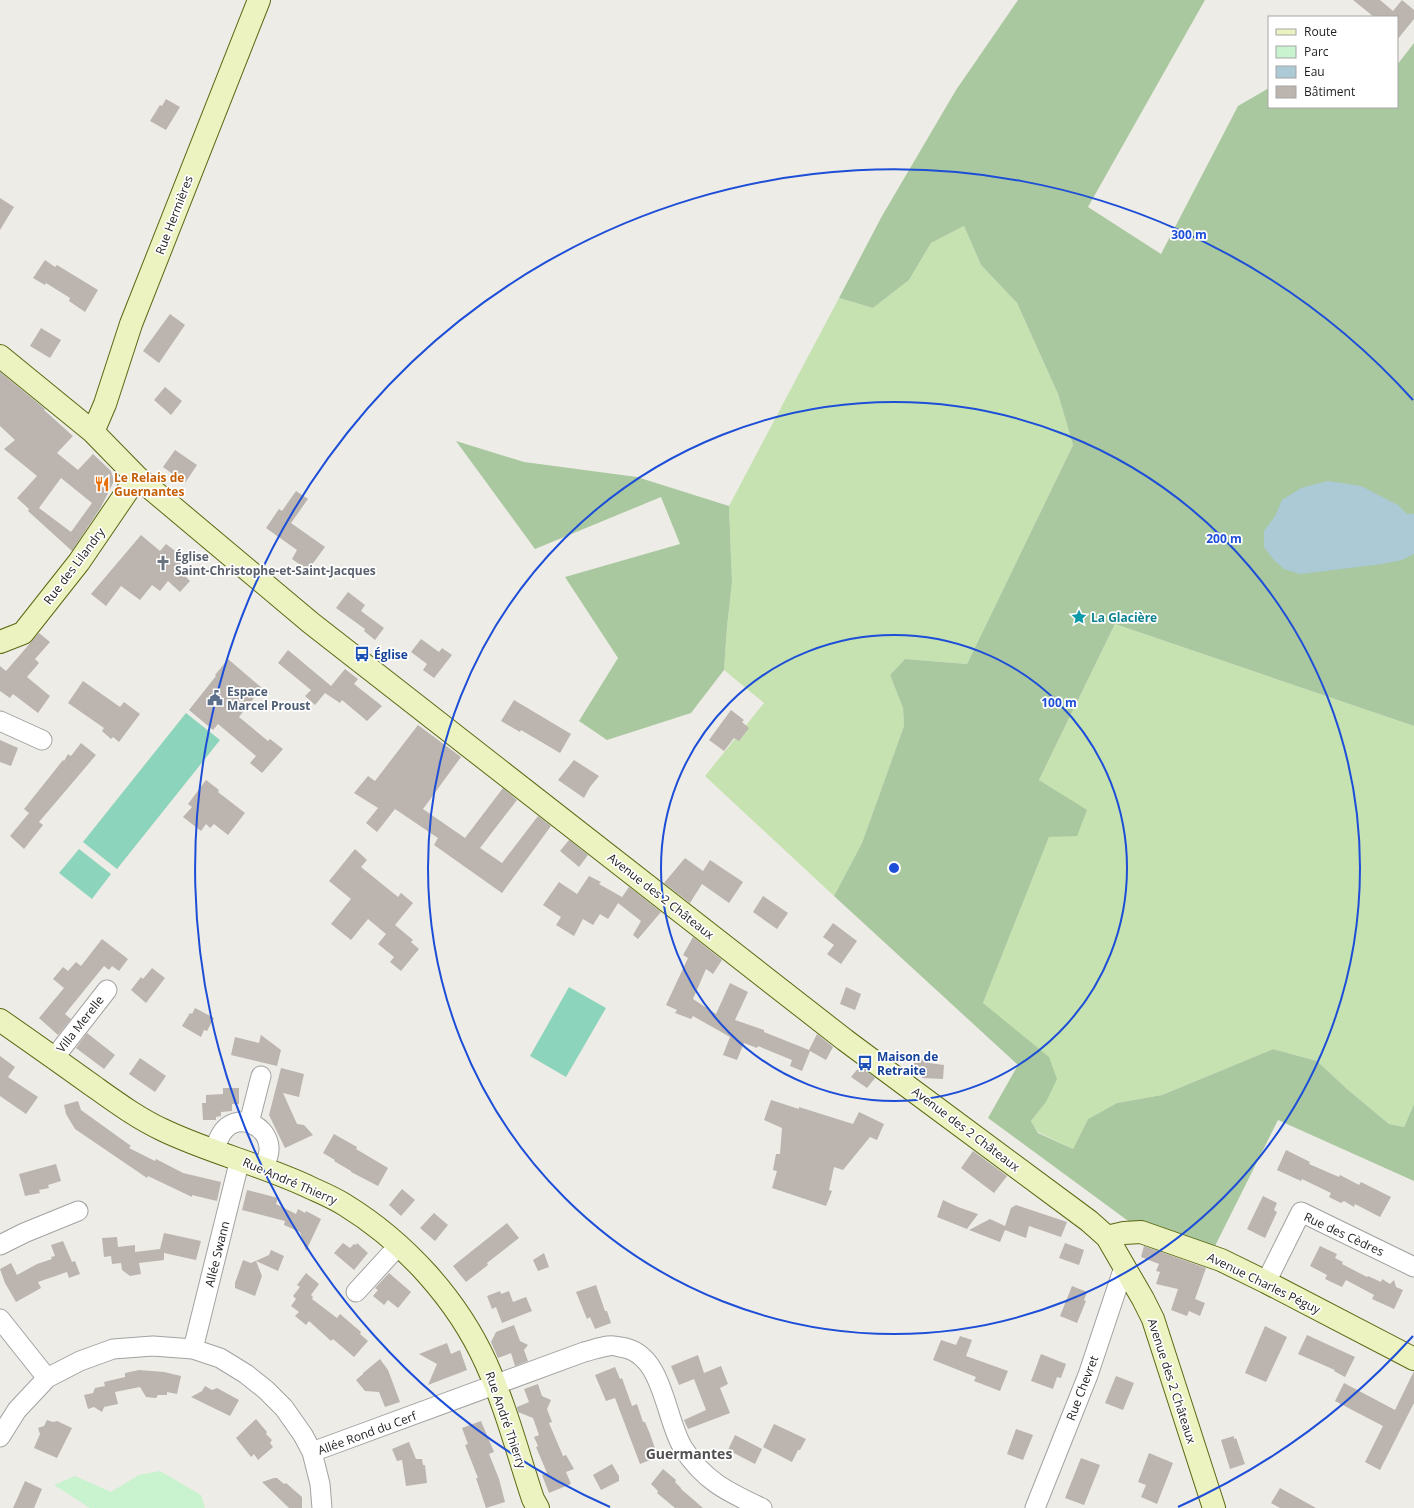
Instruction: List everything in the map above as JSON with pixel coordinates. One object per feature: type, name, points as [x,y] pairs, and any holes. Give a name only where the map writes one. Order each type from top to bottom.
[{"type":"main road","name":"Rue Hermières","points":[[93,432],[105,404],[131,324],[259,0]]},
{"type":"main road","name":"Avenue des 2 Châteaux","points":[[0,356],[93,432],[137,477],[311,623],[845,1040],[1089,1221],[1108,1237],[1153,1319],[1214,1508]]},
{"type":"main road","name":"Rue des Lilandry","points":[[0,642],[23,633],[79,562],[137,477]]},
{"type":"main road","name":"Rue André Thierry","points":[[0,1020],[122,1106],[162,1130],[214,1151],[264,1168],[309,1187],[343,1204],[371,1222],[399,1245],[456,1309],[473,1336],[496,1386],[533,1499],[538,1508]]},
{"type":"main road","name":"Avenue Charles Péguy","points":[[1108,1237],[1124,1233],[1141,1232],[1221,1260],[1414,1359]]},
{"type":"street","points":[[0,721],[42,740]]},
{"type":"street","name":"Villa Merelle","points":[[54,1058],[107,990]]},
{"type":"street","points":[[249,1123],[261,1076]]},
{"type":"street","points":[[214,1151],[226,1128],[232,1124],[241,1122],[249,1123],[262,1130],[266,1138],[269,1147],[268,1157],[264,1168]]},
{"type":"street","name":"Allée Swann","points":[[193,1349],[240,1159]]},
{"type":"street","points":[[0,1245],[24,1233],[78,1211]]},
{"type":"street","name":"Rue des Cèdres","points":[[1266,1282],[1301,1212],[1414,1267]]},
{"type":"street","points":[[356,1292],[399,1245]]},
{"type":"street","name":"Rue Chevret","points":[[1035,1508],[1088,1375],[1124,1267]]},
{"type":"street","points":[[0,1319],[47,1378]]},
{"type":"street","name":"Allée Rond du Cerf","points":[[0,1437],[17,1410],[47,1378],[80,1362],[113,1349],[153,1346],[193,1349],[220,1358],[246,1374],[266,1390],[284,1408],[303,1435],[312,1452],[496,1386],[584,1352],[609,1345],[627,1348],[639,1353],[650,1365],[657,1379],[673,1427],[683,1448],[698,1467],[712,1481],[729,1492],[762,1508]]},
{"type":"street","points":[[312,1452],[320,1484],[322,1508]]},
{"type":"green space","points":[[1018,0],[1205,0],[1088,207],[1161,254],[1238,106],[1268,89],[1268,108],[1398,108],[1398,64],[1414,43],[1414,726],[1115,624],[1039,780],[1087,810],[1077,836],[1049,837],[983,1003],[1049,1057],[1057,1079],[1046,1102],[1031,1121],[1038,1133],[1073,1149],[1088,1119],[1117,1103],[1162,1095],[1273,1049],[1317,1061],[1347,1089],[1389,1124],[1404,1127],[1414,1104],[1414,1181],[1278,1120],[1215,1246],[1135,1226],[988,1118],[1018,1065],[834,896],[862,843],[904,726],[903,708],[890,675],[905,659],[967,664],[1073,445],[1058,394],[1017,303],[981,265],[964,226],[931,243],[909,280],[873,308],[839,298],[882,216],[956,90]]},
{"type":"green space","points":[[964,226],[981,265],[1017,303],[1058,394],[1073,445],[967,664],[905,659],[890,675],[903,708],[904,726],[862,843],[834,896],[705,776],[764,703],[724,670],[732,582],[729,506],[839,298],[873,308],[909,280],[931,243]]},
{"type":"green space","points":[[456,441],[524,462],[637,477],[729,506],[732,582],[724,670],[691,713],[607,740],[579,721],[618,658],[565,577],[680,544],[661,497],[535,549]]},
{"type":"green space","points":[[1115,624],[1414,726],[1414,1104],[1404,1127],[1389,1124],[1347,1089],[1317,1061],[1273,1049],[1162,1095],[1117,1103],[1088,1119],[1073,1149],[1038,1132],[1031,1121],[1046,1102],[983,1003],[1049,837],[1087,811],[1039,780]]},
{"type":"green space","points":[[186,713],[220,740],[117,869],[83,842]]},
{"type":"green space","points":[[79,849],[111,874],[92,899],[59,873]]},
{"type":"green space","points":[[569,987],[606,1008],[566,1077],[530,1056]]},
{"type":"green space","points":[[160,1471],[201,1495],[205,1508],[90,1508],[54,1485],[75,1476],[111,1492],[139,1475]]},
{"type":"water","points":[[1328,481],[1361,486],[1398,505],[1407,514],[1414,514],[1414,554],[1402,560],[1382,564],[1300,574],[1284,569],[1274,560],[1264,547],[1264,531],[1275,516],[1282,500],[1301,488]]},
{"type":"building","points":[[1353,0],[1380,0],[1393,11],[1402,0],[1414,10],[1414,19],[1398,39],[1398,16],[1373,16]]},
{"type":"building","points":[[166,99],[180,107],[166,130],[150,121],[160,105],[162,106]]},
{"type":"building","points":[[0,198],[14,207],[0,230]]},
{"type":"building","points":[[45,260],[55,267],[57,265],[98,290],[85,312],[69,301],[70,298],[46,283],[45,285],[33,278]]},
{"type":"building","points":[[170,314],[185,325],[159,363],[143,351]]},
{"type":"building","points":[[41,328],[61,340],[50,358],[30,346]]},
{"type":"building","points":[[0,372],[45,409],[44,410],[73,436],[57,453],[78,470],[93,454],[111,471],[114,481],[101,507],[72,551],[28,511],[29,509],[17,498],[37,476],[4,449],[15,440],[0,426]],"holes":[[[61,478],[92,503],[71,532],[39,508]]]},
{"type":"building","points":[[165,387],[182,401],[171,415],[154,400]]},
{"type":"building","points":[[175,450],[197,465],[185,483],[163,467]]},
{"type":"building","points":[[296,491],[308,499],[291,523],[325,547],[308,570],[292,559],[297,550],[266,528],[279,509],[282,511]]},
{"type":"building","points":[[141,535],[160,551],[166,544],[186,559],[179,567],[190,581],[180,592],[168,581],[160,591],[152,585],[140,600],[121,586],[106,606],[91,594]]},
{"type":"building","points":[[348,592],[365,605],[361,611],[384,628],[375,640],[364,631],[365,629],[336,608]]},
{"type":"building","points":[[39,633],[50,642],[35,659],[39,663],[27,677],[50,696],[38,713],[13,694],[10,698],[0,691],[0,666],[6,671]]},
{"type":"building","points":[[421,639],[439,652],[442,648],[452,655],[434,678],[423,670],[427,664],[411,652]]},
{"type":"building","points":[[288,650],[331,686],[345,669],[358,679],[354,684],[382,706],[367,721],[342,700],[340,703],[325,693],[315,705],[305,696],[311,690],[278,663]]},
{"type":"building","points":[[228,659],[262,688],[239,717],[268,741],[270,739],[283,749],[262,773],[250,763],[256,756],[218,724],[213,730],[189,710]]},
{"type":"building","points":[[83,681],[120,707],[124,702],[140,714],[119,742],[113,737],[111,739],[102,731],[104,728],[68,703]]},
{"type":"building","points":[[514,700],[571,734],[560,753],[521,730],[520,732],[501,721]]},
{"type":"building","points":[[731,710],[744,720],[742,722],[749,728],[739,741],[734,738],[724,751],[709,740]]},
{"type":"building","points":[[418,725],[461,757],[423,809],[465,838],[503,788],[517,800],[480,848],[502,863],[538,816],[551,826],[502,893],[434,845],[438,838],[395,809],[377,832],[366,823],[378,808],[354,793],[368,776],[375,781]]},
{"type":"building","points":[[0,740],[18,748],[11,766],[0,762]]},
{"type":"building","points":[[81,743],[96,755],[39,822],[43,825],[24,849],[10,836],[29,813],[24,809],[63,760],[64,761],[68,754],[71,756]]},
{"type":"building","points":[[574,760],[599,776],[590,787],[584,798],[558,780]]},
{"type":"building","points":[[206,780],[219,790],[218,792],[245,813],[228,835],[214,824],[210,828],[206,824],[201,831],[183,817],[192,807],[188,804]]},
{"type":"building","points":[[569,840],[588,855],[579,867],[560,851]]},
{"type":"building","points":[[355,849],[367,860],[361,867],[398,897],[401,893],[413,903],[395,925],[413,940],[411,942],[419,949],[401,971],[390,962],[394,957],[378,944],[386,934],[368,919],[351,940],[331,924],[351,899],[329,881]]},
{"type":"building","points":[[685,858],[703,871],[710,860],[743,882],[729,903],[702,884],[690,903],[664,883]]},
{"type":"building","points":[[589,876],[601,882],[599,884],[622,897],[608,919],[600,914],[593,925],[583,919],[574,936],[556,925],[561,917],[543,905],[559,882],[577,894]]},
{"type":"building","points":[[629,887],[661,912],[638,939],[633,935],[641,921],[618,903]]},
{"type":"building","points":[[763,896],[788,913],[777,929],[753,912]]},
{"type":"building","points":[[833,923],[857,941],[841,964],[827,954],[834,945],[823,937]]},
{"type":"building","points":[[693,937],[722,960],[713,974],[706,969],[693,999],[716,1014],[730,983],[748,992],[735,1020],[764,1030],[764,1032],[809,1050],[817,1034],[833,1047],[826,1060],[810,1051],[802,1071],[790,1066],[792,1060],[758,1046],[757,1048],[744,1043],[737,1060],[723,1055],[730,1037],[693,1016],[691,1019],[675,1013],[677,1010],[666,1005],[688,958],[683,955]]},
{"type":"building","points":[[102,939],[128,959],[119,971],[112,966],[109,970],[104,966],[65,1014],[71,1019],[58,1035],[39,1018],[64,988],[53,979],[63,967],[68,971],[76,962],[81,966]]},
{"type":"building","points":[[152,968],[165,978],[146,1003],[131,990],[141,977],[143,979]]},
{"type":"building","points":[[846,987],[861,994],[855,1010],[840,1004]]},
{"type":"building","points":[[195,1008],[214,1018],[207,1031],[204,1030],[201,1037],[182,1026]]},
{"type":"building","points":[[87,1033],[115,1055],[104,1069],[76,1048]]},
{"type":"building","points":[[261,1035],[281,1050],[277,1066],[231,1055],[235,1037],[259,1043]]},
{"type":"building","points":[[0,1056],[15,1067],[8,1077],[38,1097],[26,1114],[0,1096]]},
{"type":"building","points":[[140,1058],[166,1076],[155,1092],[129,1074]]},
{"type":"building","points":[[914,1059],[930,1060],[929,1063],[944,1065],[943,1079],[922,1078],[923,1073],[914,1073]]},
{"type":"building","points":[[860,1066],[875,1078],[867,1088],[851,1077]]},
{"type":"building","points":[[281,1068],[304,1074],[299,1097],[283,1093],[297,1124],[304,1125],[313,1135],[285,1148],[269,1115]]},
{"type":"building","points":[[223,1088],[239,1088],[239,1104],[232,1104],[232,1111],[221,1112],[221,1116],[216,1117],[216,1120],[203,1120],[202,1103],[206,1103],[206,1095],[223,1094]]},
{"type":"building","points":[[771,1100],[853,1124],[859,1112],[884,1124],[877,1140],[870,1137],[843,1170],[834,1167],[829,1190],[832,1191],[826,1206],[772,1188],[777,1171],[773,1170],[776,1154],[780,1154],[782,1128],[764,1120]]},
{"type":"building","points":[[78,1101],[81,1110],[131,1146],[129,1148],[155,1161],[156,1159],[183,1173],[221,1182],[217,1201],[192,1195],[192,1197],[148,1176],[147,1178],[75,1129],[66,1114],[64,1105]]},
{"type":"building","points":[[334,1134],[357,1147],[356,1149],[388,1168],[378,1186],[351,1172],[323,1153]]},
{"type":"building","points":[[1286,1150],[1310,1162],[1309,1164],[1339,1177],[1340,1175],[1359,1185],[1361,1182],[1391,1197],[1380,1217],[1355,1204],[1354,1207],[1344,1201],[1341,1203],[1329,1197],[1331,1193],[1302,1179],[1301,1181],[1277,1170]]},
{"type":"building","points":[[973,1151],[1007,1176],[994,1193],[961,1168]]},
{"type":"building","points":[[56,1164],[61,1181],[48,1185],[49,1188],[39,1190],[40,1193],[25,1196],[19,1174]]},
{"type":"building","points":[[402,1189],[415,1200],[401,1216],[389,1205]]},
{"type":"building","points":[[247,1190],[278,1198],[276,1204],[296,1214],[298,1209],[305,1213],[306,1211],[321,1219],[306,1251],[300,1232],[284,1225],[285,1221],[242,1210]]},
{"type":"building","points":[[1263,1196],[1277,1203],[1274,1210],[1277,1212],[1265,1238],[1247,1229]]},
{"type":"building","points":[[943,1200],[978,1214],[967,1229],[937,1217]]},
{"type":"building","points":[[1016,1205],[1067,1222],[1061,1237],[1029,1226],[1026,1238],[1005,1230],[1000,1242],[969,1230],[990,1219],[1005,1226],[1011,1208]]},
{"type":"building","points":[[434,1213],[448,1225],[435,1241],[420,1228]]},
{"type":"building","points":[[507,1223],[519,1238],[487,1263],[488,1265],[466,1282],[453,1266]]},
{"type":"building","points":[[164,1233],[201,1241],[196,1260],[164,1253],[164,1260],[139,1263],[141,1274],[130,1276],[122,1270],[121,1263],[112,1264],[111,1256],[104,1257],[102,1238],[117,1237],[118,1247],[135,1245],[135,1252],[160,1249]]},
{"type":"building","points":[[63,1241],[72,1262],[75,1261],[80,1274],[69,1278],[67,1272],[38,1282],[41,1288],[16,1302],[5,1283],[0,1269],[11,1263],[17,1275],[37,1264],[52,1259],[51,1257],[55,1256],[51,1245]]},
{"type":"building","points":[[343,1243],[350,1248],[357,1243],[368,1253],[354,1270],[334,1253]]},
{"type":"building","points":[[1065,1243],[1084,1250],[1079,1265],[1059,1258]]},
{"type":"building","points":[[1144,1246],[1206,1268],[1195,1299],[1205,1303],[1200,1316],[1189,1311],[1187,1316],[1171,1310],[1178,1289],[1156,1284],[1160,1272],[1156,1271],[1159,1264],[1141,1257]]},
{"type":"building","points":[[1320,1246],[1337,1254],[1335,1258],[1343,1262],[1342,1264],[1367,1277],[1368,1276],[1381,1282],[1382,1279],[1390,1284],[1394,1280],[1396,1287],[1403,1290],[1394,1309],[1372,1299],[1374,1295],[1346,1280],[1342,1287],[1325,1279],[1327,1275],[1310,1266]]},
{"type":"building","points":[[271,1250],[284,1256],[278,1271],[256,1261],[262,1276],[255,1296],[235,1288],[235,1283],[243,1260],[251,1263],[269,1255]]},
{"type":"building","points":[[544,1253],[549,1267],[538,1271],[533,1260]]},
{"type":"building","points":[[306,1273],[319,1284],[311,1295],[313,1297],[312,1299],[337,1318],[340,1314],[361,1332],[360,1334],[368,1341],[354,1357],[333,1339],[331,1341],[309,1321],[306,1325],[295,1316],[299,1312],[291,1306],[296,1299],[293,1296],[300,1287],[297,1285]]},
{"type":"building","points":[[389,1273],[411,1292],[398,1308],[388,1300],[384,1305],[373,1296],[378,1290],[375,1288]]},
{"type":"building","points":[[596,1285],[611,1323],[595,1329],[590,1317],[587,1319],[576,1292]]},
{"type":"building","points":[[1072,1286],[1087,1292],[1084,1300],[1086,1301],[1077,1323],[1060,1316]]},
{"type":"building","points":[[500,1291],[501,1294],[509,1291],[513,1302],[526,1297],[532,1311],[502,1323],[496,1307],[492,1309],[487,1296]]},
{"type":"building","points":[[514,1325],[520,1341],[528,1345],[524,1350],[528,1361],[515,1366],[511,1353],[498,1358],[491,1342],[496,1332]]},
{"type":"building","points":[[1265,1326],[1287,1337],[1266,1382],[1245,1373]]},
{"type":"building","points":[[1307,1335],[1355,1357],[1345,1377],[1334,1371],[1335,1370],[1298,1354]]},
{"type":"building","points":[[960,1336],[972,1340],[966,1356],[1008,1371],[1000,1391],[974,1381],[976,1377],[933,1360],[941,1340],[956,1345]]},
{"type":"building","points":[[447,1343],[451,1354],[460,1350],[467,1370],[428,1385],[437,1364],[419,1354]]},
{"type":"building","points":[[1041,1354],[1066,1364],[1061,1378],[1057,1377],[1053,1389],[1031,1381]]},
{"type":"building","points":[[698,1355],[704,1373],[721,1366],[728,1384],[720,1388],[730,1413],[688,1429],[684,1420],[706,1410],[694,1379],[679,1385],[671,1366]]},
{"type":"building","points":[[380,1359],[388,1370],[400,1402],[385,1407],[379,1392],[365,1391],[356,1380]]},
{"type":"building","points":[[615,1367],[620,1379],[622,1378],[632,1406],[637,1404],[658,1457],[640,1464],[615,1398],[606,1401],[595,1375]]},
{"type":"building","points":[[139,1370],[164,1372],[181,1376],[177,1394],[167,1392],[167,1395],[158,1395],[156,1398],[146,1397],[140,1387],[115,1392],[118,1404],[104,1407],[102,1412],[94,1407],[88,1409],[84,1395],[93,1393],[95,1388],[105,1386],[104,1382],[125,1377],[125,1373]]},
{"type":"building","points":[[1414,1371],[1414,1403],[1380,1470],[1365,1462],[1383,1426],[1335,1401],[1344,1383],[1395,1410]]},
{"type":"building","points":[[1116,1376],[1134,1383],[1123,1410],[1105,1403]]},
{"type":"building","points":[[538,1384],[542,1396],[551,1400],[547,1409],[552,1422],[549,1423],[563,1456],[566,1455],[574,1469],[566,1472],[571,1484],[549,1493],[542,1475],[547,1473],[536,1447],[538,1446],[534,1437],[539,1435],[533,1418],[518,1412],[517,1407],[529,1402],[524,1389]]},
{"type":"building","points":[[205,1386],[212,1390],[217,1388],[239,1400],[230,1416],[191,1397],[202,1391]]},
{"type":"building","points":[[256,1419],[272,1440],[270,1443],[273,1447],[258,1460],[254,1454],[251,1457],[236,1438]]},
{"type":"building","points":[[47,1420],[53,1422],[57,1421],[72,1428],[57,1458],[34,1448],[40,1434],[38,1428],[44,1426]]},
{"type":"building","points":[[481,1421],[494,1452],[489,1454],[499,1479],[505,1502],[486,1508],[476,1478],[478,1478],[465,1445],[468,1444],[462,1428]]},
{"type":"building","points":[[774,1424],[806,1439],[792,1462],[763,1447]]},
{"type":"building","points":[[1016,1429],[1033,1435],[1023,1460],[1007,1454]]},
{"type":"building","points":[[735,1435],[762,1449],[755,1464],[728,1450]]},
{"type":"building","points":[[1234,1436],[1245,1464],[1230,1469],[1221,1440]]},
{"type":"building","points":[[409,1442],[416,1459],[422,1459],[423,1465],[425,1465],[427,1483],[406,1486],[402,1460],[397,1461],[392,1449]]},
{"type":"building","points":[[1149,1453],[1173,1463],[1157,1504],[1141,1497],[1146,1485],[1138,1482]]},
{"type":"building","points":[[1081,1458],[1100,1465],[1084,1505],[1065,1498]]},
{"type":"building","points":[[612,1464],[619,1476],[619,1481],[601,1490],[593,1475]]},
{"type":"building","points":[[663,1469],[676,1480],[675,1482],[681,1489],[703,1508],[675,1508],[657,1493],[658,1491],[651,1484]]},
{"type":"building","points":[[277,1478],[284,1484],[286,1483],[302,1497],[302,1508],[289,1508],[262,1482]]},
{"type":"building","points":[[25,1481],[42,1489],[34,1508],[13,1508]]},
{"type":"building","points":[[1280,1488],[1316,1508],[1280,1508],[1271,1503]]},
{"type":"place","name":"Le Relais de Guernantes","points":[[102,484]]},
{"type":"place","name":"Église Saint-Christophe-et-Saint-Jacques","points":[[163,563]]},
{"type":"place","name":"La Glacière","points":[[1079,617]]},
{"type":"place","name":"Église","points":[[362,654]]},
{"type":"place","name":"Espace Marcel Proust","points":[[215,698]]},
{"type":"place","name":"Maison de Retraite","points":[[865,1063]]},
{"type":"district","name":"Guermantes","points":[[689,1453]]}]
